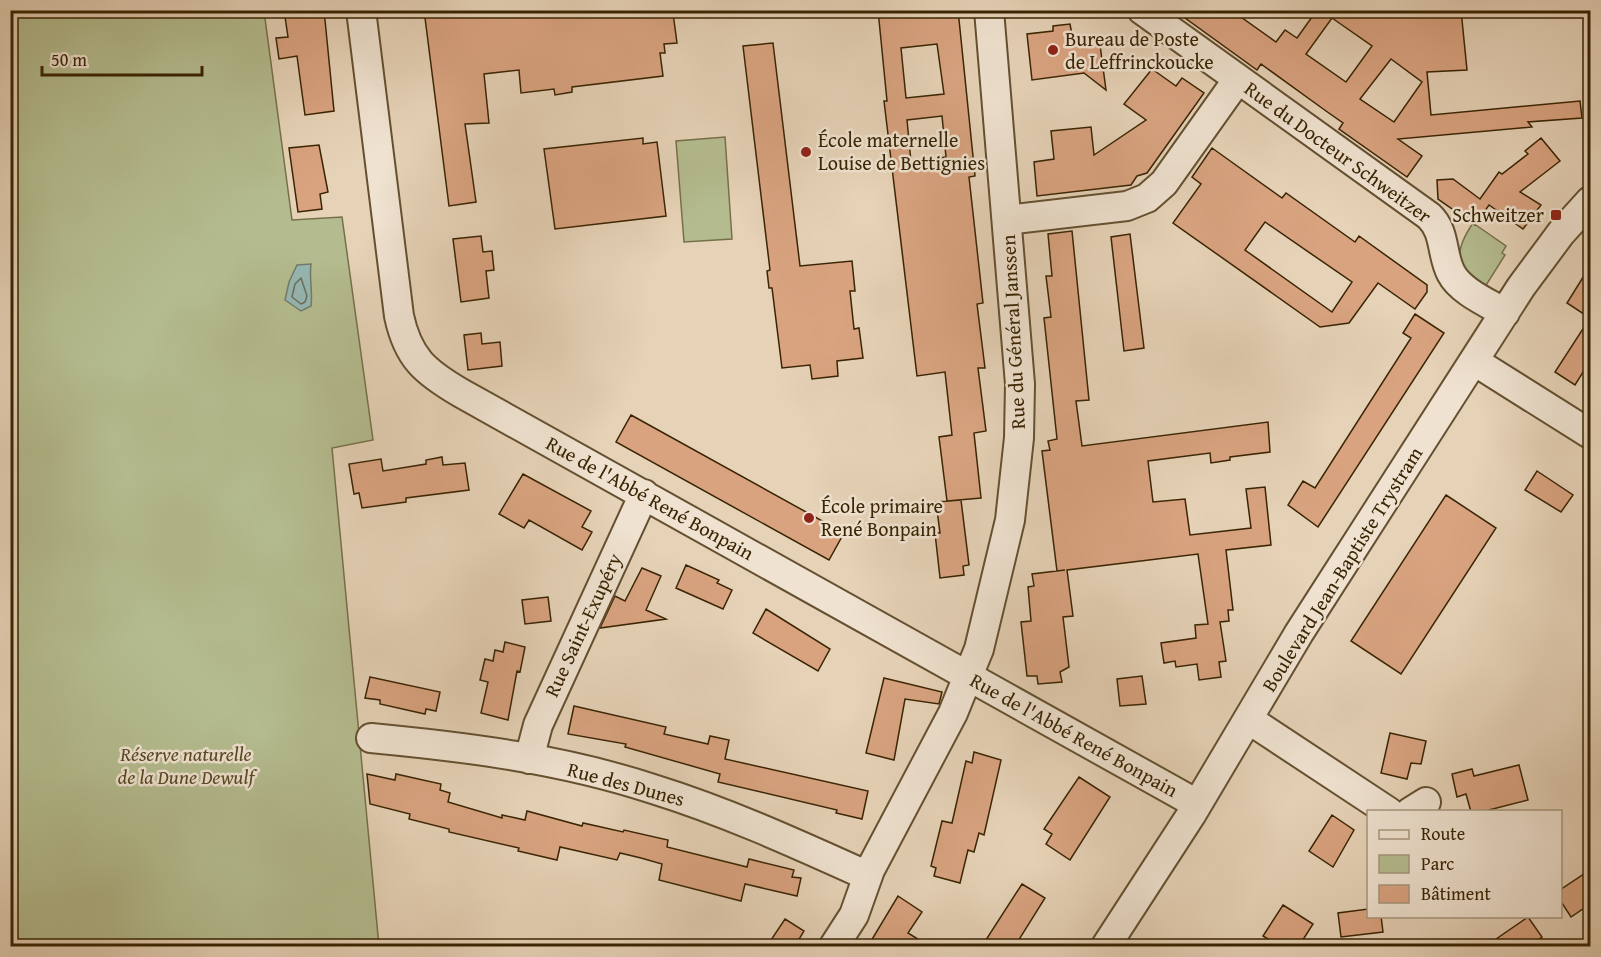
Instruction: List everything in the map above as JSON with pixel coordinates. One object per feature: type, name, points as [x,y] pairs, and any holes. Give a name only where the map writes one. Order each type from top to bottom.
[{"type":"street","name":"Rue de l'Abbé René Bonpain","points":[[361,10],[396,301],[409,350],[428,371],[447,385],[1197,804]]},
{"type":"street","name":"Rue du Général Janssen","points":[[834,946],[857,909],[868,876],[970,677],[1000,570],[1010,520],[1018,445],[1020,384],[989,10]]},
{"type":"street","name":"Rue du Docteur Schweitzer","points":[[1142,10],[1430,216],[1440,229],[1445,259],[1456,281],[1505,313]]},
{"type":"street","points":[[1007,220],[1127,206],[1147,198],[1164,183],[1238,80]]},
{"type":"street","name":"Boulevard Jean-Baptiste Trystram","points":[[1106,946],[1197,804],[1299,633],[1505,313],[1540,260],[1590,201]]},
{"type":"street","points":[[1474,361],[1590,434]]},
{"type":"street","name":"Rue Saint-Exupéry","points":[[529,759],[538,724],[644,494]]},
{"type":"street","points":[[1248,720],[1386,810]]},
{"type":"street","name":"Rue des Dunes","points":[[371,738],[444,745],[529,759],[639,784],[703,805],[868,876]]},
{"type":"green space","name":"Réserve naturelle de la Dune Dewulf","points":[[10,11],[264,11],[292,220],[342,217],[373,440],[332,448],[379,946],[11,946]]},
{"type":"green space","points":[[725,137],[732,239],[684,242],[676,141]]},
{"type":"green space","points":[[1473,223],[1506,246],[1502,253],[1505,255],[1485,287],[1468,272],[1460,258],[1462,243]]},
{"type":"water","points":[[311,264],[311,306],[301,311],[285,300],[289,282],[297,265]]},
{"type":"building","points":[[284,10],[324,10],[334,111],[305,115],[297,56],[279,59],[276,38],[288,37]]},
{"type":"building","points":[[424,10],[660,10],[660,15],[673,13],[677,43],[664,44],[665,53],[660,53],[663,76],[572,87],[572,92],[555,95],[554,89],[521,93],[519,70],[484,74],[489,123],[465,124],[476,202],[449,206]]},
{"type":"building","points":[[878,10],[958,10],[975,176],[969,177],[983,303],[977,304],[985,368],[978,368],[986,431],[974,433],[981,498],[947,501],[939,437],[952,435],[945,372],[917,376],[884,101],[887,101]],"holes":[[[937,44],[944,94],[906,98],[901,48]],[[942,116],[946,157],[911,162],[907,120]]]},
{"type":"building","points":[[1174,10],[1231,10],[1276,42],[1285,30],[1297,38],[1317,10],[1461,10],[1467,70],[1427,72],[1431,115],[1580,101],[1582,118],[1528,122],[1532,127],[1398,139],[1422,156],[1407,177],[1339,129],[1343,123],[1261,64],[1257,70]],"holes":[[[1332,18],[1372,46],[1346,82],[1306,54]],[[1391,59],[1422,82],[1394,122],[1360,99]]]},
{"type":"building","name":"Bureau de Poste de Leffrinckoucke","points":[[1070,24],[1072,35],[1076,35],[1078,47],[1100,45],[1106,90],[1084,73],[1032,80],[1027,34],[1053,31],[1053,26]]},
{"type":"building","points":[[773,43],[800,266],[852,261],[855,291],[850,291],[854,329],[859,328],[863,358],[837,361],[838,376],[812,379],[810,365],[782,368],[772,288],[769,288],[767,271],[770,270],[743,46]]},
{"type":"building","points":[[1152,69],[1176,86],[1182,78],[1204,93],[1147,173],[1137,176],[1131,185],[1037,196],[1034,162],[1054,159],[1051,131],[1091,127],[1094,155],[1146,120],[1124,104]]},
{"type":"building","points":[[643,138],[643,144],[657,142],[666,216],[555,229],[544,149]]},
{"type":"building","points":[[1541,138],[1560,161],[1520,192],[1541,205],[1523,229],[1489,205],[1475,225],[1438,199],[1437,180],[1453,179],[1480,199],[1499,172],[1502,174],[1528,154],[1525,151]]},
{"type":"building","points":[[319,145],[328,192],[320,194],[322,209],[298,212],[289,148]]},
{"type":"building","points":[[1212,148],[1282,198],[1286,193],[1355,242],[1359,236],[1427,285],[1427,292],[1415,309],[1378,283],[1349,323],[1320,327],[1173,223],[1201,184],[1192,177]],"holes":[[[1265,222],[1352,282],[1332,312],[1245,250]]]},
{"type":"building","points":[[1072,231],[1089,400],[1076,401],[1082,446],[1268,422],[1270,452],[1230,457],[1230,460],[1211,463],[1210,453],[1148,461],[1153,502],[1185,499],[1190,535],[1251,528],[1246,489],[1265,487],[1271,545],[1226,550],[1233,610],[1228,610],[1229,621],[1220,622],[1226,661],[1219,662],[1221,677],[1199,680],[1197,664],[1176,667],[1175,661],[1164,663],[1161,643],[1196,638],[1195,625],[1208,624],[1198,554],[1067,570],[1073,616],[1063,617],[1069,667],[1060,672],[1062,682],[1038,684],[1037,676],[1027,676],[1021,622],[1031,621],[1028,587],[1034,586],[1032,574],[1057,571],[1042,451],[1050,450],[1048,441],[1057,439],[1044,318],[1051,317],[1046,276],[1052,276],[1048,234]]},
{"type":"building","points":[[1130,234],[1144,348],[1124,351],[1111,237]]},
{"type":"building","points":[[481,236],[483,252],[492,251],[494,270],[486,271],[489,298],[461,302],[453,239]]},
{"type":"building","points":[[1590,266],[1590,318],[1567,303]]},
{"type":"building","points":[[1415,314],[1444,333],[1318,527],[1288,505],[1303,481],[1315,488],[1411,338],[1403,333]]},
{"type":"building","points":[[1590,318],[1590,377],[1583,372],[1575,385],[1555,372]]},
{"type":"building","points":[[481,333],[482,344],[500,342],[502,366],[468,370],[464,335]]},
{"type":"building","points":[[631,415],[844,533],[829,560],[616,442]]},
{"type":"building","points":[[442,457],[443,465],[465,463],[469,490],[406,498],[406,502],[362,508],[359,493],[354,494],[349,464],[381,459],[383,471],[426,464],[426,460]]},
{"type":"building","points":[[1537,471],[1573,495],[1561,512],[1525,490]]},
{"type":"building","points":[[523,474],[591,511],[582,527],[592,532],[582,550],[529,520],[524,528],[499,514]]},
{"type":"building","points":[[1446,495],[1496,528],[1401,674],[1351,641]]},
{"type":"building","points":[[961,500],[969,565],[963,566],[964,575],[940,578],[935,533],[940,533],[936,502]]},
{"type":"building","points":[[686,565],[719,580],[717,583],[732,590],[723,609],[676,588]]},
{"type":"building","points":[[642,568],[661,576],[646,610],[666,619],[600,628],[615,596],[625,601]]},
{"type":"building","points":[[548,597],[551,621],[525,624],[522,600]]},
{"type":"building","points":[[766,609],[830,649],[818,671],[753,633]]},
{"type":"building","points":[[505,642],[525,647],[520,672],[517,671],[508,720],[481,713],[488,682],[480,680],[485,659],[493,661],[495,650],[503,652]]},
{"type":"building","points":[[1142,676],[1146,704],[1120,706],[1117,679]]},
{"type":"building","points":[[370,677],[440,692],[436,711],[426,709],[425,714],[380,704],[380,700],[365,698]]},
{"type":"building","points":[[884,678],[942,692],[939,704],[905,699],[894,760],[866,753]]},
{"type":"building","points":[[574,706],[666,727],[664,734],[708,744],[710,736],[729,740],[725,759],[868,791],[862,819],[836,813],[837,810],[718,782],[720,774],[625,747],[626,744],[568,734]]},
{"type":"building","points":[[1390,733],[1426,741],[1421,764],[1411,763],[1407,779],[1381,773]]},
{"type":"building","points":[[974,752],[1001,760],[984,835],[979,833],[974,852],[968,850],[960,883],[934,876],[936,868],[931,866],[942,821],[952,823],[966,761],[972,763]]},
{"type":"building","points":[[1519,765],[1528,800],[1489,810],[1470,810],[1466,794],[1457,797],[1452,774],[1472,769],[1474,776]]},
{"type":"building","points":[[367,774],[395,780],[396,774],[441,784],[440,790],[450,793],[448,802],[502,818],[502,815],[525,820],[527,811],[582,826],[583,823],[668,840],[667,847],[747,867],[749,859],[794,870],[792,877],[801,878],[797,896],[745,884],[741,901],[659,880],[662,864],[620,853],[617,860],[560,847],[557,860],[518,851],[519,848],[449,832],[449,829],[409,819],[410,814],[370,804]]},
{"type":"building","points":[[1079,777],[1110,797],[1070,860],[1046,844],[1052,834],[1044,829]]},
{"type":"building","points":[[1332,815],[1354,830],[1333,867],[1309,851]]},
{"type":"building","points":[[1590,870],[1590,904],[1571,917],[1562,903],[1562,889]]},
{"type":"building","points":[[1022,884],[1045,898],[1015,946],[982,946]]},
{"type":"building","points":[[898,896],[922,912],[908,933],[929,946],[868,946]]},
{"type":"building","points":[[1283,905],[1313,924],[1299,946],[1280,946],[1263,936]]},
{"type":"building","points":[[1367,909],[1367,918],[1381,918],[1383,932],[1341,937],[1338,913]]},
{"type":"building","points":[[1527,918],[1542,937],[1529,946],[1486,946]]},
{"type":"building","points":[[785,919],[804,931],[795,946],[767,946]]},
{"type":"place","name":"Bureau de Poste de Leffrinckoucke","points":[[1053,50]]},
{"type":"place","name":"École maternelle Louise de Bettignies","points":[[806,152]]},
{"type":"place","name":"Schweitzer","points":[[1556,215]]},
{"type":"place","name":"École primaire René Bonpain","points":[[809,518]]}]
